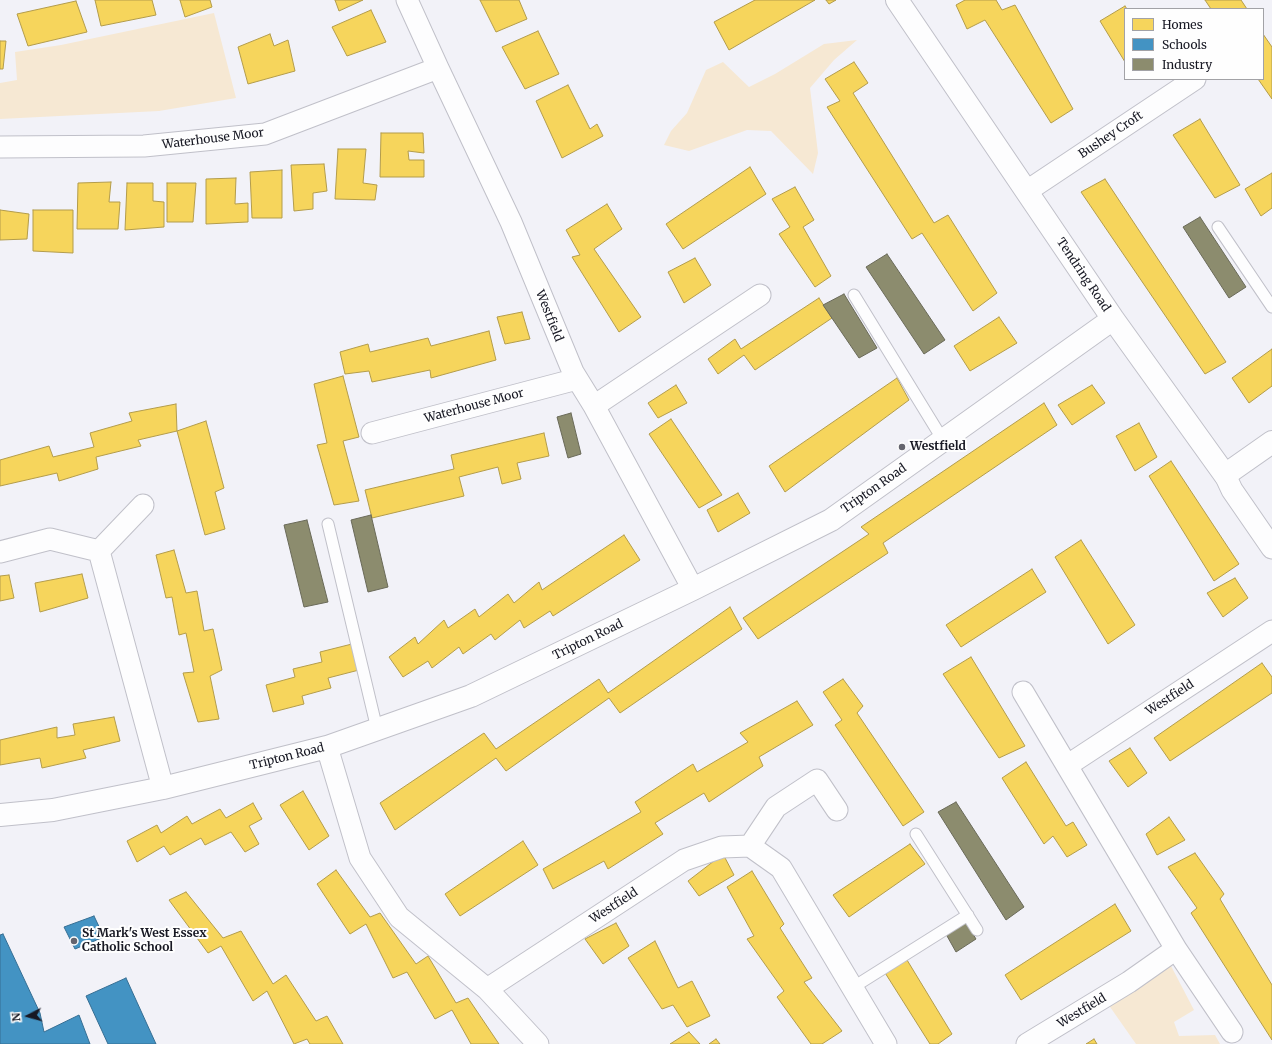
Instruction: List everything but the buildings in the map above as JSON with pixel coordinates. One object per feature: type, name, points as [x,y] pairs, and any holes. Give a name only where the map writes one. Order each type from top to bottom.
[{"type":"street","points":[[407,0],[438,68]]},
{"type":"street","name":"Tendring Road","points":[[896,0],[1113,319],[1225,475],[1232,490],[1272,548]]},
{"type":"street","name":"Waterhouse Moor","points":[[0,147],[144,146],[265,134],[438,68]]},
{"type":"street","name":"Westfield","points":[[438,68],[511,222],[573,372],[594,406],[693,588]]},
{"type":"street","name":"Bushey Croft","points":[[1027,191],[1194,80]]},
{"type":"street","points":[[594,406],[760,295]]},
{"type":"street","name":"Tripton Road","points":[[0,815],[53,810],[163,788],[327,747],[471,696],[831,520],[1113,319]]},
{"type":"street","name":"Waterhouse Moor","points":[[372,433],[577,379]]},
{"type":"street","points":[[1225,475],[1272,442]]},
{"type":"street","points":[[99,551],[142,505]]},
{"type":"street","points":[[0,552],[50,539],[99,551]]},
{"type":"street","points":[[99,551],[163,788]]},
{"type":"street","name":"Westfield","points":[[1068,765],[1272,631]]},
{"type":"street","points":[[1024,692],[1176,948],[1232,1032]]},
{"type":"street","points":[[327,747],[360,858],[399,917],[487,989],[538,1044]]},
{"type":"street","points":[[837,810],[817,780],[776,806],[750,846],[781,868],[886,1044]]},
{"type":"street","name":"Westfield","points":[[487,989],[684,860],[722,847],[750,846]]},
{"type":"street","name":"Westfield","points":[[1027,1044],[1129,982],[1176,948]]},
{"type":"lane","points":[[1218,227],[1272,306]]},
{"type":"lane","points":[[854,295],[943,440]]},
{"type":"lane","points":[[328,524],[377,730]]},
{"type":"lane","points":[[916,834],[978,930]]},
{"type":"lane","points":[[852,988],[968,915]]},
{"type":"shaded area","points":[[214,13],[236,98],[159,111],[0,119],[0,83],[17,80],[15,52],[61,45]]},
{"type":"shaded area","points":[[857,40],[834,60],[810,88],[818,153],[813,174],[771,131],[747,130],[689,151],[664,145],[671,131],[687,113],[706,70],[723,62],[749,87],[775,74],[824,44]]},
{"type":"shaded area","points":[[1170,964],[1194,1010],[1174,1022],[1179,1036],[1215,1035],[1220,1044],[1136,1044],[1108,1004]]},
{"type":"place","name":"Westfield","points":[[902,447]]},
{"type":"place","name":"St Mark's West Essex Catholic School","points":[[74,941]]}]
